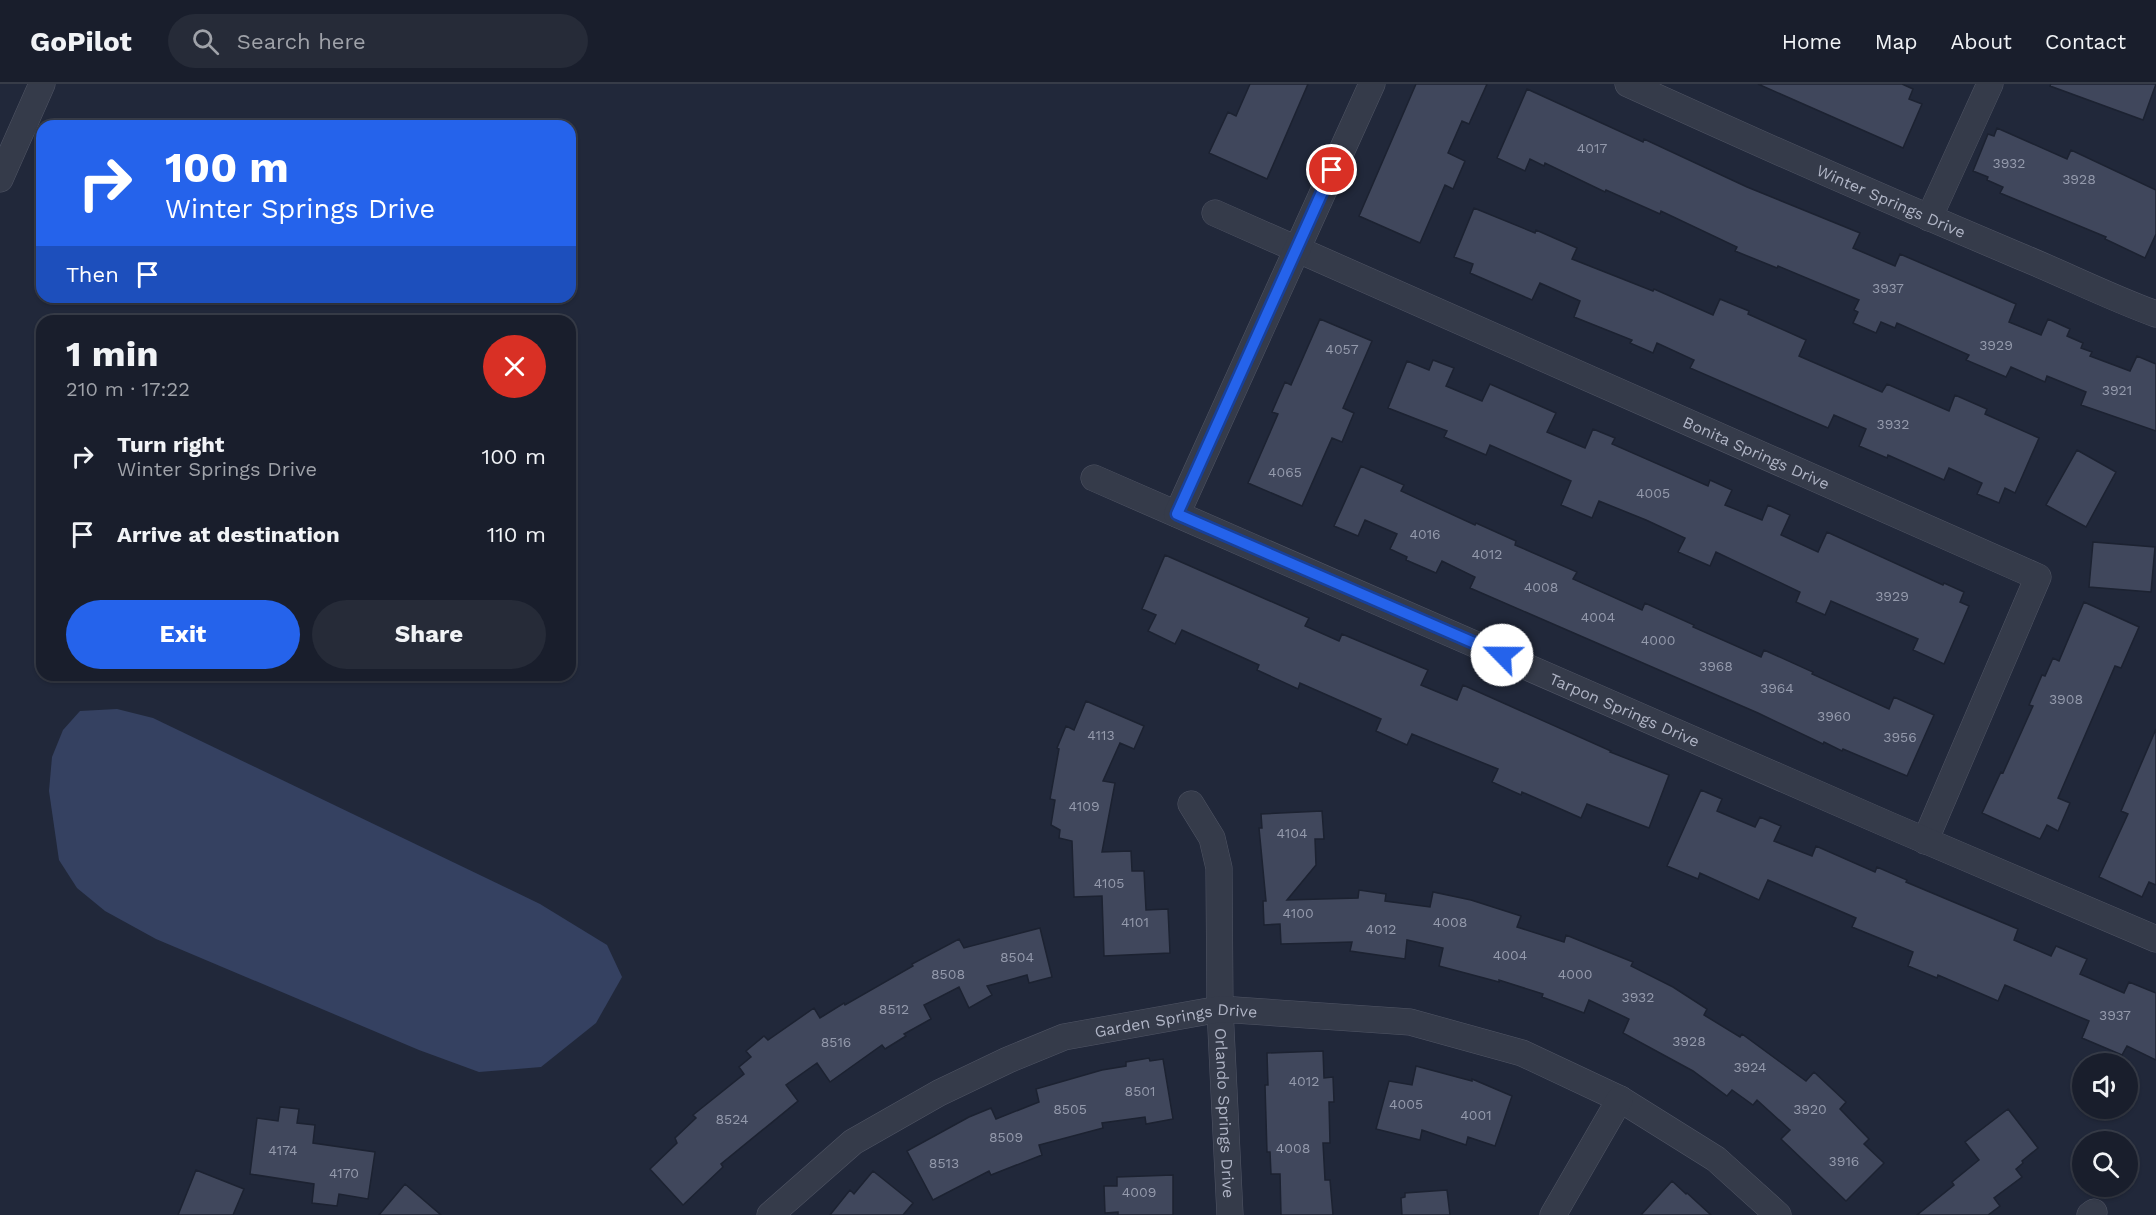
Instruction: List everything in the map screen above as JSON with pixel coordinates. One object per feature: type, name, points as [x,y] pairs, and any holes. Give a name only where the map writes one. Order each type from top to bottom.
[{"type":"street","points":[[0,179],[42,84]]},
{"type":"street","points":[[1177,514],[1372,84]]},
{"type":"street","name":"Winter Springs Drive","points":[[1628,84],[2114,299],[2156,314]]},
{"type":"street","points":[[1929,218],[1990,84]]},
{"type":"street","name":"Bonita Springs Drive","points":[[1215,213],[2038,577],[1925,841]]},
{"type":"street","name":"Tarpon Springs Drive","points":[[1094,478],[1925,841],[2156,939]]},
{"type":"street","name":"Orlando Springs Drive","points":[[1191,804],[1212,838],[1219,868],[1220,1009],[1230,1215]]},
{"type":"street","name":"Garden Springs Drive","points":[[770,1215],[852,1142],[939,1093],[1008,1060],[1064,1037],[1220,1009],[1410,1022],[1522,1053],[1620,1099],[1716,1159],[1778,1215]]},
{"type":"street","points":[[1554,1215],[1620,1099]]},
{"type":"water","points":[[117,709],[153,718],[540,904],[607,945],[622,977],[596,1023],[541,1067],[479,1072],[419,1050],[156,939],[105,911],[77,888],[59,860],[49,791],[52,757],[63,730],[80,711]]},
{"type":"building","points":[[1250,84],[1308,84],[1267,179],[1209,153],[1228,112],[1236,116]]},
{"type":"building","points":[[1416,84],[1487,84],[1469,124],[1462,121],[1448,153],[1465,161],[1453,189],[1445,185],[1420,243],[1359,216]]},
{"type":"building","points":[[1758,84],[1902,84],[1913,89],[1909,99],[1922,104],[1903,148]]},
{"type":"building","points":[[2051,84],[2156,84],[2143,120],[2050,86]]},
{"type":"building","points":[[1527,89],[1643,142],[1644,139],[1747,187],[1860,233],[1853,248],[1895,266],[1900,254],[2016,304],[2009,322],[2041,335],[2048,319],[2070,329],[2067,336],[2083,343],[2081,348],[2092,352],[2090,356],[2130,371],[2137,356],[2156,364],[2156,431],[2081,405],[2086,392],[2047,376],[2045,382],[2011,367],[2006,377],[1966,360],[1969,355],[1897,323],[1895,328],[1881,322],[1876,333],[1853,323],[1858,312],[1854,310],[1859,300],[1778,266],[1777,268],[1735,251],[1737,247],[1661,211],[1660,214],[1606,190],[1605,192],[1545,163],[1544,166],[1530,159],[1525,171],[1497,158]]},
{"type":"building","points":[[1997,128],[2067,159],[2071,150],[2156,190],[2156,234],[2145,258],[2105,239],[2106,237],[2000,193],[2003,187],[1973,171],[1988,134],[1994,136]]},
{"type":"building","points":[[1474,208],[1535,233],[1536,230],[1577,248],[1572,259],[1653,291],[1654,289],[1713,315],[1720,299],[1749,311],[1748,314],[1806,340],[1799,356],[1882,392],[1887,384],[1949,411],[1955,395],[1987,409],[1985,414],[2039,438],[2015,493],[2005,488],[1999,503],[1977,494],[1982,483],[1949,468],[1944,480],[1888,455],[1887,458],[1859,446],[1866,429],[1834,415],[1828,428],[1690,368],[1694,360],[1657,343],[1653,353],[1630,343],[1632,340],[1574,317],[1580,301],[1540,283],[1532,300],[1470,273],[1473,264],[1454,257]]},
{"type":"building","points":[[1320,319],[1372,341],[1343,408],[1354,413],[1342,442],[1332,438],[1302,506],[1248,483],[1278,414],[1272,412],[1285,382],[1291,385]]},
{"type":"building","points":[[1433,360],[1454,368],[1446,386],[1482,401],[1490,384],[1556,413],[1547,432],[1585,448],[1593,429],[1615,438],[1612,444],[1708,486],[1710,480],[1732,490],[1725,505],[1762,520],[1768,505],[1790,515],[1781,535],[1818,552],[1827,532],[1943,585],[1944,583],[1964,592],[1960,602],[1969,606],[1944,664],[1913,650],[1918,639],[1831,601],[1825,615],[1796,602],[1800,592],[1716,552],[1710,566],[1678,552],[1685,538],[1646,520],[1599,501],[1592,518],[1561,505],[1571,481],[1490,445],[1486,455],[1444,437],[1447,431],[1388,408],[1407,361],[1429,370]]},
{"type":"building","points":[[2077,450],[2116,472],[2086,527],[2046,505]]},
{"type":"building","points":[[1361,466],[1404,485],[1401,491],[1516,541],[1515,545],[1577,572],[1573,579],[1642,610],[1645,603],[1761,657],[1764,650],[1889,709],[1894,697],[1934,715],[1907,776],[1843,749],[1842,751],[1824,742],[1823,744],[1758,713],[1470,588],[1475,577],[1442,561],[1436,573],[1406,560],[1407,557],[1390,549],[1397,534],[1365,520],[1358,536],[1334,526]]},
{"type":"building","points":[[2093,542],[2155,547],[2151,592],[2089,587]]},
{"type":"building","points":[[1165,555],[1309,618],[1305,626],[1339,641],[1342,634],[1428,670],[1421,685],[1457,700],[1463,685],[1610,752],[1669,775],[1649,828],[1587,804],[1581,818],[1522,792],[1521,795],[1492,782],[1498,769],[1412,734],[1407,745],[1376,731],[1381,719],[1300,683],[1298,689],[1257,670],[1259,665],[1182,630],[1175,644],[1148,631],[1156,615],[1142,609]]},
{"type":"building","points":[[2084,602],[2139,627],[2121,668],[2115,666],[2058,798],[2070,803],[2058,831],[2047,825],[2040,839],[1982,813],[2033,706],[2029,705],[2042,675],[2045,676],[2053,658],[2059,661]]},
{"type":"building","points":[[1086,701],[1144,726],[1134,749],[1120,743],[1103,781],[1115,783],[1102,852],[1131,851],[1132,871],[1144,871],[1146,910],[1168,909],[1170,953],[1104,956],[1102,896],[1074,897],[1072,841],[1059,838],[1060,830],[1051,825],[1055,800],[1050,799],[1059,749],[1057,748],[1066,726],[1074,730]]},
{"type":"building","points":[[2156,729],[2156,885],[2149,882],[2142,897],[2099,877],[2128,814],[2121,811]]},
{"type":"building","points":[[1701,790],[1722,799],[1717,811],[1755,827],[1760,817],[1781,826],[1774,841],[1812,856],[1816,846],[1875,872],[1877,867],[1907,880],[1906,882],[2018,929],[2014,940],[2051,956],[2056,946],[2087,959],[2080,974],[2124,993],[2129,982],[2156,993],[2156,1060],[2127,1046],[2123,1053],[2117,1053],[2082,1038],[2089,1021],[2005,985],[1998,1001],[1938,975],[1937,978],[1908,966],[1913,952],[1852,927],[1856,918],[1768,880],[1759,900],[1700,873],[1698,879],[1667,866]]},
{"type":"building","points":[[1322,811],[1324,839],[1315,839],[1316,865],[1287,900],[1358,898],[1359,890],[1386,894],[1385,901],[1430,907],[1433,892],[1471,900],[1521,916],[1517,927],[1564,942],[1566,935],[1633,962],[1631,966],[1673,987],[1707,1009],[1704,1015],[1740,1037],[1742,1034],[1806,1081],[1814,1072],[1846,1102],[1840,1109],[1869,1139],[1864,1144],[1884,1163],[1846,1201],[1781,1139],[1790,1130],[1757,1100],[1753,1105],[1732,1090],[1727,1096],[1693,1071],[1623,1033],[1629,1019],[1589,1000],[1584,1013],[1542,997],[1543,994],[1499,980],[1499,982],[1439,966],[1443,948],[1407,940],[1405,959],[1350,951],[1352,942],[1281,944],[1280,924],[1264,925],[1263,901],[1266,901],[1259,828],[1262,828],[1261,814]]},
{"type":"building","points":[[1040,928],[1052,977],[1029,983],[1027,975],[987,986],[992,995],[969,1008],[959,987],[924,1005],[931,1019],[904,1034],[906,1036],[885,1049],[882,1045],[830,1082],[817,1063],[786,1085],[798,1101],[721,1164],[723,1167],[683,1205],[650,1169],[677,1143],[675,1138],[696,1118],[693,1115],[744,1074],[739,1067],[751,1057],[746,1051],[764,1036],[768,1040],[814,1008],[820,1018],[959,939],[964,948]]},
{"type":"building","points":[[1323,1051],[1324,1078],[1333,1077],[1334,1102],[1329,1102],[1330,1143],[1323,1143],[1325,1180],[1330,1180],[1333,1215],[1281,1215],[1280,1174],[1271,1174],[1270,1152],[1267,1152],[1265,1085],[1268,1085],[1267,1053]]},
{"type":"building","points":[[1149,1058],[1150,1061],[1163,1059],[1173,1119],[1146,1124],[1145,1117],[1102,1123],[1103,1128],[1039,1145],[1042,1155],[991,1175],[989,1171],[933,1200],[907,1151],[969,1117],[991,1108],[996,1119],[1039,1102],[1036,1089],[1102,1070],[1126,1066],[1126,1062]]},
{"type":"building","points":[[1416,1066],[1472,1081],[1472,1079],[1512,1096],[1495,1146],[1468,1137],[1466,1145],[1422,1130],[1420,1140],[1376,1129],[1389,1081],[1412,1085]]},
{"type":"building","points":[[280,1107],[299,1109],[297,1123],[315,1125],[313,1143],[375,1152],[368,1199],[339,1194],[337,1206],[312,1203],[314,1184],[250,1174],[257,1118],[278,1121]]},
{"type":"building","points":[[2008,1109],[2038,1148],[2016,1169],[2022,1177],[1994,1198],[2000,1206],[1988,1215],[1917,1215],[1954,1185],[1952,1182],[1979,1160],[1965,1142]]},
{"type":"building","points":[[196,1170],[244,1189],[233,1215],[178,1215]]},
{"type":"building","points":[[873,1171],[913,1203],[903,1215],[830,1215],[850,1190],[854,1194]]},
{"type":"building","points":[[1173,1175],[1173,1215],[1105,1213],[1104,1186],[1117,1186],[1117,1177]]},
{"type":"building","points":[[1672,1181],[1687,1193],[1711,1215],[1641,1215]]},
{"type":"building","points":[[405,1184],[441,1215],[379,1215]]},
{"type":"building","points":[[1447,1190],[1450,1215],[1402,1215],[1401,1198],[1405,1197],[1405,1193]]},
{"type":"route","points":[[1332,170],[1177,514],[1502,655]]}]
